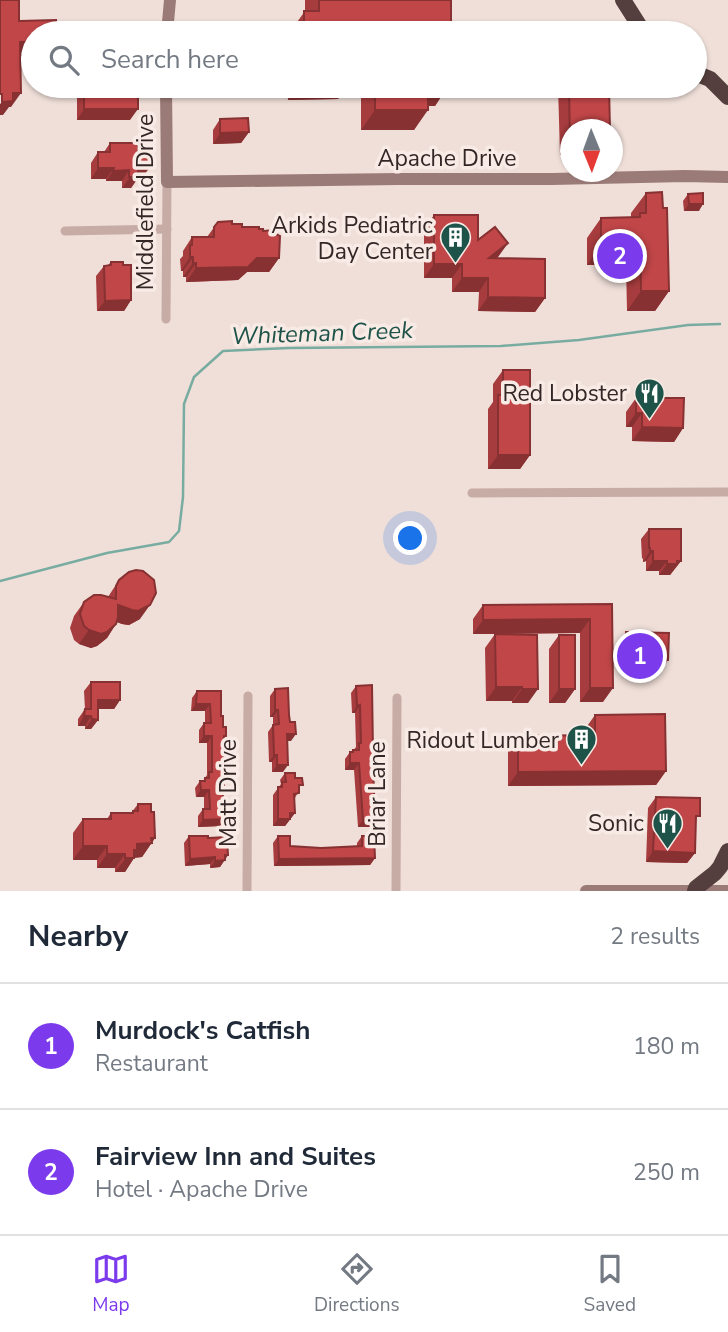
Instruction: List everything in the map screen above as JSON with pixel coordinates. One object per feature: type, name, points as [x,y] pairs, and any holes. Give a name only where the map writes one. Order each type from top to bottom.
[{"type":"highway","points":[[624,0],[636,21]]},
{"type":"highway","points":[[707,78],[728,97]]},
{"type":"highway","points":[[695,891],[695,888],[720,867],[728,851]]},
{"type":"street","points":[[168,21],[170,0]]},
{"type":"street","name":"Middlefield Drive","points":[[166,98],[166,319]]},
{"type":"street","name":"Apache Drive","points":[[167,182],[728,177]]},
{"type":"street","points":[[65,231],[167,229]]},
{"type":"street","points":[[472,493],[728,492]]},
{"type":"street","name":"Matt Drive","points":[[247,891],[248,696]]},
{"type":"street","name":"Briar Lane","points":[[396,891],[397,698]]},
{"type":"street","points":[[586,891],[728,891]]},
{"type":"building","points":[[0,0],[19,0],[19,21],[56,20],[56,21],[21,21],[21,93],[13,93],[13,101],[2,102]]},
{"type":"building","points":[[319,0],[451,0],[451,21],[304,21],[304,11],[319,11]]},
{"type":"building","points":[[84,98],[138,98],[138,109],[84,109]]},
{"type":"building","points":[[375,98],[428,98],[428,110],[375,110]]},
{"type":"building","points":[[569,98],[609,98],[610,119],[570,119]]},
{"type":"building","points":[[248,118],[249,132],[220,133],[220,119]]},
{"type":"building","points":[[110,143],[138,143],[138,157],[150,157],[150,167],[138,167],[138,177],[129,177],[129,170],[98,168],[98,152],[110,152]]},
{"type":"building","points":[[662,192],[663,208],[667,208],[669,291],[641,291],[640,244],[601,245],[601,218],[640,217],[640,213],[646,213],[646,193]]},
{"type":"building","points":[[703,193],[703,204],[689,204],[688,194]]},
{"type":"building","points":[[434,215],[478,215],[478,240],[495,227],[508,243],[489,258],[545,259],[545,298],[488,297],[488,278],[462,278],[462,264],[434,264]]},
{"type":"building","points":[[232,221],[232,224],[242,224],[242,227],[275,230],[280,236],[279,258],[257,258],[248,267],[196,268],[193,257],[190,257],[192,237],[214,237],[214,227],[218,222]]},
{"type":"building","points":[[111,262],[131,265],[131,300],[105,301],[104,266],[111,265]]},
{"type":"building","points":[[503,370],[530,370],[530,455],[498,455],[498,395],[503,395]]},
{"type":"building","points":[[636,398],[684,398],[683,428],[642,427],[642,413],[636,413]]},
{"type":"building","points":[[649,529],[681,529],[681,561],[667,564],[667,561],[653,561],[653,551],[649,548]]},
{"type":"building","points":[[136,570],[143,571],[154,580],[156,593],[150,605],[138,611],[118,605],[116,624],[101,634],[84,626],[80,614],[84,602],[94,595],[116,599],[119,580]]},
{"type":"building","points":[[612,604],[613,688],[590,688],[590,619],[483,620],[483,605]]},
{"type":"building","points":[[626,632],[669,633],[668,660],[626,659]]},
{"type":"building","points":[[495,634],[537,635],[538,689],[496,687]]},
{"type":"building","points":[[559,635],[575,635],[575,689],[559,689]]},
{"type":"building","points":[[91,682],[120,682],[120,700],[98,700],[98,720],[84,716],[85,709],[91,709]]},
{"type":"building","points":[[372,685],[375,820],[363,820],[359,763],[350,763],[350,752],[359,750],[361,743],[360,705],[357,706],[356,686]]},
{"type":"building","points":[[288,688],[290,722],[295,722],[296,734],[287,734],[288,765],[277,765],[273,725],[279,724],[278,710],[275,710],[275,689]]},
{"type":"building","points":[[197,691],[221,691],[221,716],[223,727],[226,727],[222,786],[225,819],[203,820],[203,809],[210,809],[209,790],[201,790],[200,781],[209,778],[209,772],[212,772],[212,736],[204,736],[204,723],[211,723],[210,704],[196,704]]},
{"type":"building","name":"Ridout Lumber","points":[[665,714],[666,771],[518,772],[518,736],[595,735],[595,715]]},
{"type":"building","points":[[285,773],[295,773],[295,778],[302,778],[303,785],[299,785],[299,793],[294,794],[295,813],[290,813],[290,819],[278,819],[278,787],[282,787],[282,782],[286,782]]},
{"type":"building","points":[[656,797],[700,798],[700,816],[696,816],[695,853],[653,851]]},
{"type":"building","points":[[138,804],[151,804],[155,838],[151,838],[152,843],[137,844],[134,858],[125,858],[125,854],[107,854],[107,846],[83,846],[83,819],[111,819],[111,813],[133,813],[138,811]]},
{"type":"building","points":[[189,836],[227,837],[228,855],[225,855],[225,860],[215,861],[215,857],[190,859]]},
{"type":"building","points":[[278,836],[290,836],[290,846],[321,848],[362,846],[362,836],[374,836],[375,858],[279,859]]},
{"type":"waterway","name":"Whiteman Creek","points":[[0,581],[107,553],[169,542],[179,531],[183,497],[184,404],[194,377],[223,351],[501,346],[579,340],[688,325],[720,324]]},
{"type":"place","name":"Fairview Inn and Suites","points":[[620,256]]},
{"type":"place","name":"Arkids Pediatric Day Center","points":[[456,265]]},
{"type":"place","name":"Red Lobster","points":[[650,420]]},
{"type":"place","name":"Murdock's Catfish","points":[[640,656]]},
{"type":"place","name":"Ridout Lumber","points":[[582,767]]},
{"type":"place","name":"Sonic","points":[[667,850]]}]
